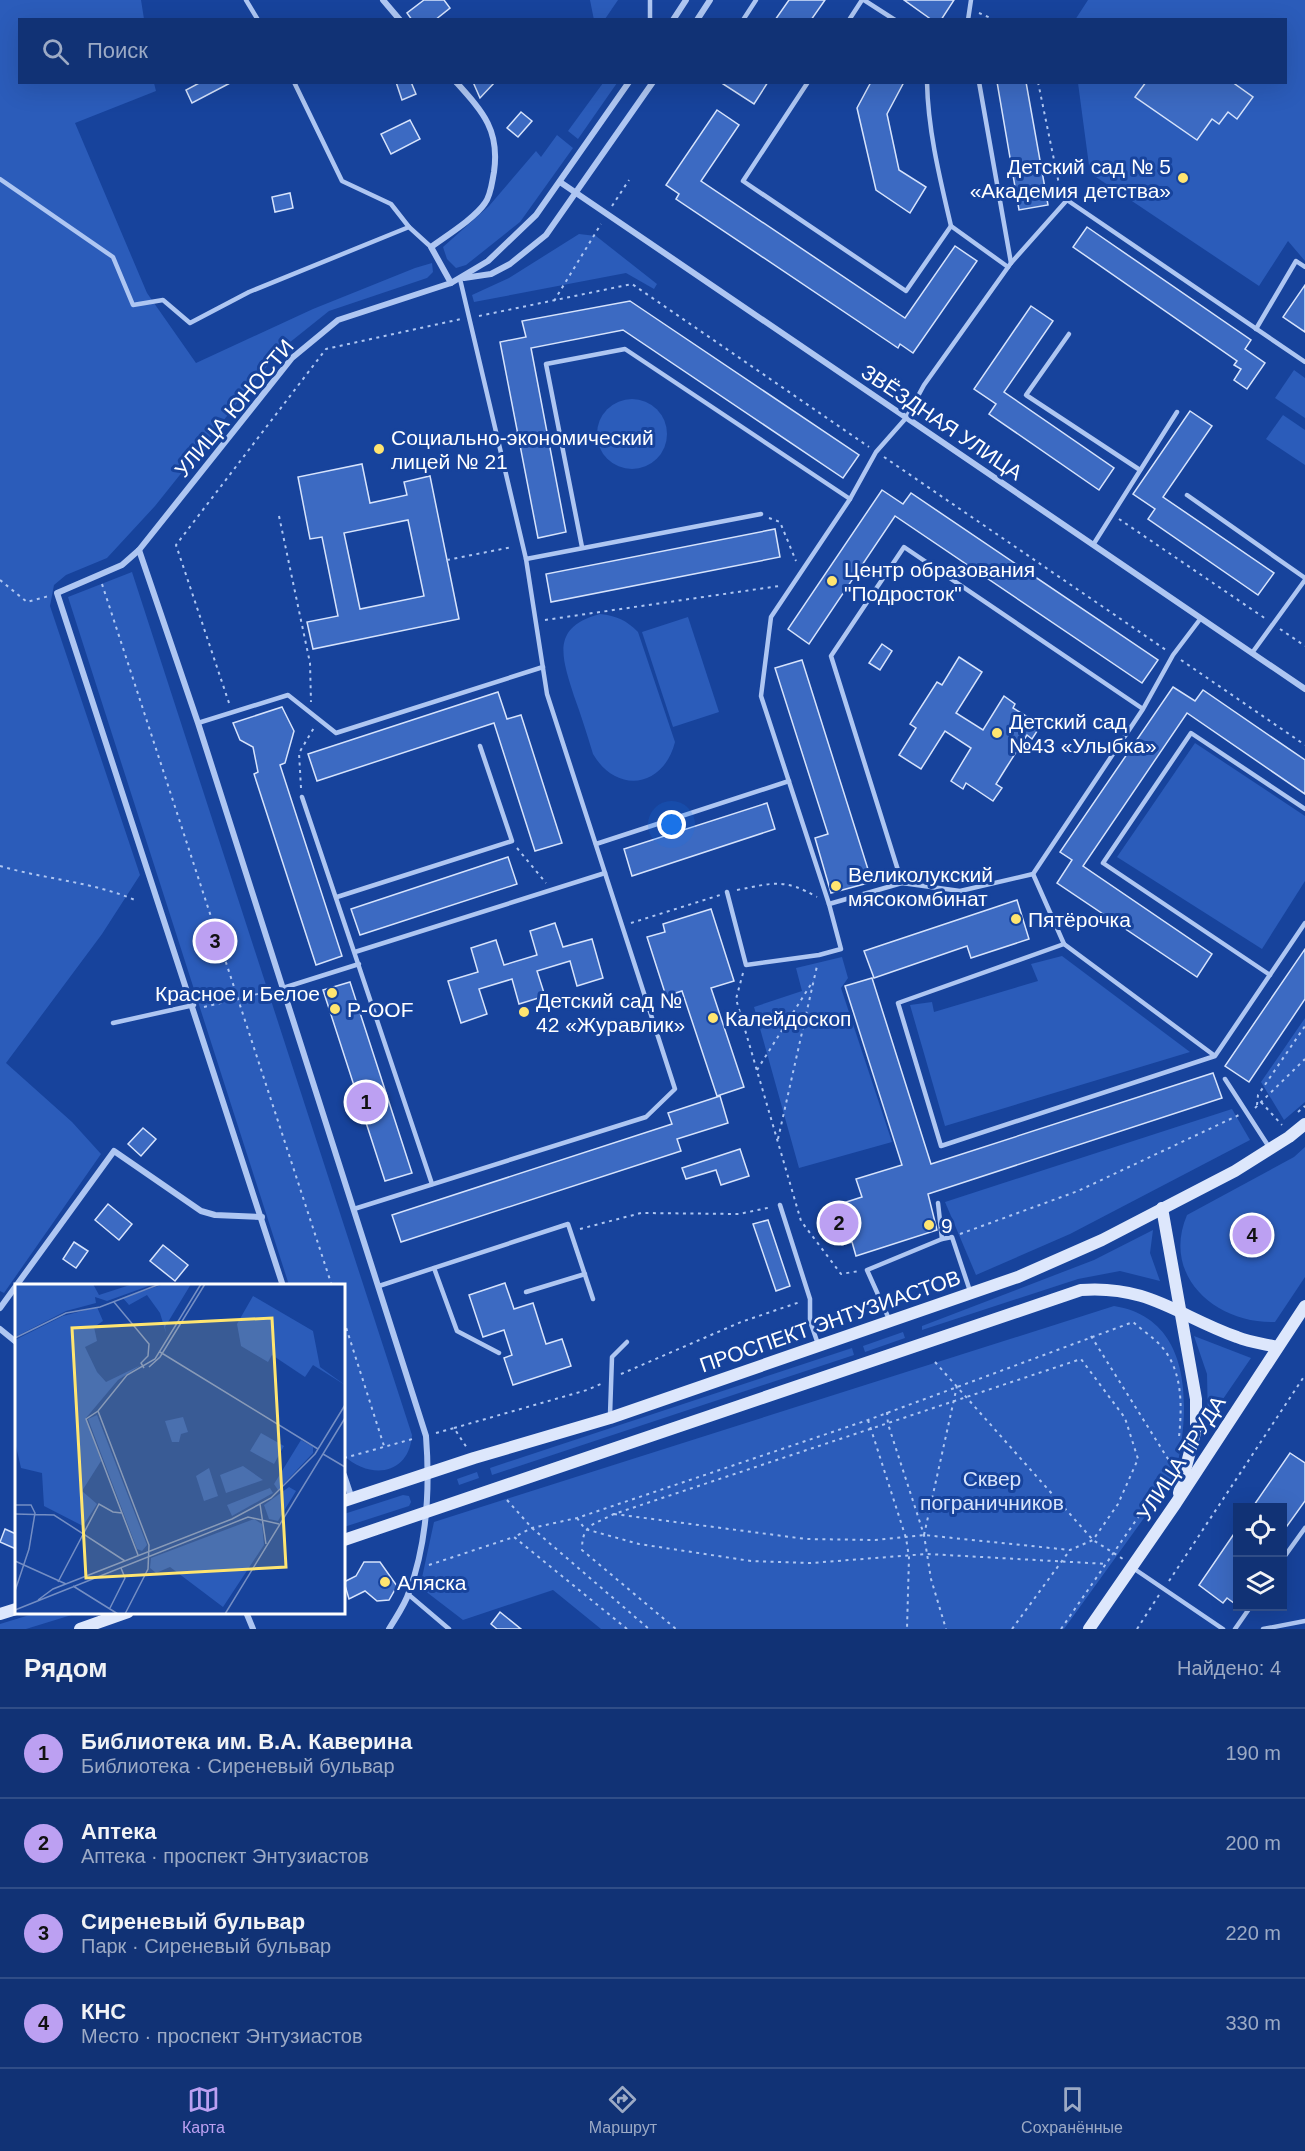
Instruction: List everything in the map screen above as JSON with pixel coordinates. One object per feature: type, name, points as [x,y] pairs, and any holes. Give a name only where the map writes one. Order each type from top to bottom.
[{"type":"main road","name":"ПРОСПЕКТ ЭНТУЗИАСТОВ","points":[[348,1500],[474,1458],[610,1418],[818,1344],[971,1294],[1066,1256],[1235,1171],[1305,1124]]},
{"type":"main road","points":[[1162,1208],[1196,1399],[1196,1429],[1176,1503]]},
{"type":"main road","points":[[345,1540],[1081,1290],[1123,1290],[1179,1309],[1237,1337],[1277,1347]]},
{"type":"main road","name":"УЛИЦА ТРУДА","points":[[1089,1629],[1176,1503],[1305,1306]]},
{"type":"main road","points":[[0,1614],[15,1609]]},
{"type":"main road","points":[[80,1629],[122,1614]]},
{"type":"street","points":[[383,0],[398,18]]},
{"type":"street","points":[[674,18],[686,0]]},
{"type":"street","points":[[698,18],[710,0]]},
{"type":"street","points":[[451,283],[431,247],[485,203],[492,185],[496,149],[492,128],[480,108],[458,84]]},
{"type":"street","name":"УЛИЦА ЮНОСТИ","points":[[57,593],[122,565],[139,550],[292,358],[338,320],[460,279],[488,261],[524,230],[628,84]]},
{"type":"street","name":"УЛИЦА ЮНОСТИ","points":[[460,279],[491,274],[510,264],[546,235],[577,194],[652,84]]},
{"type":"street","name":"ЗВЁЗДНАЯ УЛИЦА","points":[[560,182],[1305,689]]},
{"type":"street","points":[[139,550],[198,723],[426,1436],[429,1474],[417,1569],[408,1595],[389,1629]]},
{"type":"street","points":[[57,593],[194,1007],[282,1284]]},
{"type":"street","points":[[17,1284],[114,1151],[201,1211],[214,1215],[262,1216]]},
{"type":"street","points":[[0,1308],[15,1287]]},
{"type":"street","points":[[0,1329],[15,1341]]},
{"type":"street","points":[[345,1481],[348,1500]]},
{"type":"street","points":[[247,1614],[253,1629]]},
{"type":"lane","points":[[246,0],[257,18]]},
{"type":"lane","points":[[650,0],[650,18]]},
{"type":"lane","points":[[744,18],[756,0]]},
{"type":"lane","points":[[850,18],[863,0],[892,18]]},
{"type":"lane","points":[[969,18],[971,0]]},
{"type":"lane","points":[[295,84],[342,181],[391,204],[409,227],[431,247]]},
{"type":"lane","points":[[807,84],[743,181],[906,291],[951,226]]},
{"type":"lane","points":[[927,84],[937,169],[951,226],[1010,265]]},
{"type":"lane","points":[[979,84],[1010,265]]},
{"type":"lane","points":[[0,179],[113,257],[133,305],[163,300],[190,322],[249,292],[409,227]]},
{"type":"lane","points":[[727,892],[746,965],[819,955],[841,949],[829,904],[761,696],[771,617],[850,499],[876,452],[906,418],[924,386],[1010,265],[1067,200],[1305,362]]},
{"type":"lane","points":[[1257,328],[1296,261],[1305,267]]},
{"type":"lane","points":[[354,1209],[646,1117],[675,1089],[547,694],[524,545],[460,279]]},
{"type":"lane","points":[[1069,334],[1026,395],[1140,470]]},
{"type":"lane","points":[[582,547],[546,363],[625,350],[850,499]]},
{"type":"lane","points":[[1093,545],[1177,412]]},
{"type":"lane","points":[[1187,495],[1305,579],[1252,653]]},
{"type":"lane","points":[[526,559],[761,514]]},
{"type":"lane","points":[[902,883],[831,656],[904,547],[1143,709]]},
{"type":"lane","points":[[829,904],[902,883],[960,891],[1034,874],[1143,709],[1173,655],[1201,618]]},
{"type":"lane","points":[[198,723],[288,695],[336,733],[543,667]]},
{"type":"lane","points":[[1270,975],[1103,863],[1191,733],[1305,809]]},
{"type":"lane","points":[[337,897],[512,841],[480,746]]},
{"type":"lane","points":[[596,844],[789,781]]},
{"type":"lane","points":[[302,797],[432,1184]]},
{"type":"lane","points":[[355,952],[605,873]]},
{"type":"lane","points":[[1034,874],[1064,944],[1215,1056]]},
{"type":"lane","points":[[1064,944],[898,1003],[941,1146],[1215,1056],[1305,923]]},
{"type":"lane","points":[[283,988],[359,964]]},
{"type":"lane","points":[[113,1023],[194,1007]]},
{"type":"lane","points":[[1225,1079],[1270,1149]]},
{"type":"lane","points":[[938,1203],[942,1239]]},
{"type":"lane","points":[[780,1205],[810,1299],[810,1321],[818,1344]]},
{"type":"lane","points":[[379,1287],[568,1224],[592,1299]]},
{"type":"lane","points":[[890,1321],[867,1270],[942,1239],[952,1237],[971,1294]]},
{"type":"lane","points":[[434,1269],[457,1331],[499,1353]]},
{"type":"lane","points":[[526,1292],[585,1274]]},
{"type":"lane","points":[[610,1418],[612,1357],[627,1342]]},
{"type":"lane","points":[[1284,1557],[1305,1528]]},
{"type":"lane","points":[[1132,1567],[1223,1629]]},
{"type":"lane","points":[[408,1595],[449,1629]]},
{"type":"lane","points":[[1235,1629],[1248,1611]]},
{"type":"lane","points":[[1263,1629],[1305,1621]]},
{"type":"path","points":[[971,10],[990,18]]},
{"type":"path","points":[[1038,84],[1059,192],[1067,200]]},
{"type":"path","points":[[612,207],[629,180]]},
{"type":"path","points":[[554,301],[602,222]]},
{"type":"path","points":[[232,712],[176,545],[326,349],[632,284],[1305,745]]},
{"type":"path","points":[[761,514],[780,522],[801,572]]},
{"type":"path","points":[[1112,514],[1305,646]]},
{"type":"path","points":[[279,516],[310,663],[312,714]]},
{"type":"path","points":[[447,560],[524,545]]},
{"type":"path","points":[[99,574],[240,998],[331,1284]]},
{"type":"path","points":[[0,580],[27,602],[57,593]]},
{"type":"path","points":[[536,621],[793,584]]},
{"type":"path","points":[[302,797],[299,753],[319,719]]},
{"type":"path","points":[[512,841],[552,890]]},
{"type":"path","points":[[0,866],[32,876],[118,893],[135,900]]},
{"type":"path","points":[[778,1142],[819,955]]},
{"type":"path","points":[[746,965],[736,999],[801,1221],[840,1274],[867,1270]]},
{"type":"path","points":[[757,1070],[815,978]]},
{"type":"path","points":[[194,1007],[283,988]]},
{"type":"path","points":[[1257,1107],[1258,1095],[1305,1026]]},
{"type":"path","points":[[952,1237],[1078,1191],[1257,1107],[1305,1059]]},
{"type":"path","points":[[1261,1102],[1282,1125]]},
{"type":"path","points":[[1291,1118],[1305,1106]]},
{"type":"path","points":[[572,1232],[641,1213],[739,1214],[780,1205]]},
{"type":"path","points":[[345,1458],[587,1390],[741,1322],[810,1299]]},
{"type":"path","points":[[417,1569],[514,1537],[532,1528],[577,1518],[868,1420],[1133,1322],[1162,1347],[1174,1370],[1180,1392],[1179,1437]]},
{"type":"path","points":[[345,1324],[384,1446]]},
{"type":"path","points":[[1091,1336],[1173,1467]]},
{"type":"path","points":[[614,1514],[806,1539],[906,1538],[924,1535],[1070,1550],[1094,1540],[1118,1504],[1138,1459],[1125,1418],[1081,1359],[614,1514],[585,1529],[582,1534],[582,1550],[676,1629]]},
{"type":"path","points":[[935,1362],[1094,1540],[1115,1552],[1132,1567]]},
{"type":"path","points":[[1137,1629],[1305,1375]]},
{"type":"path","points":[[924,1535],[957,1386]]},
{"type":"path","points":[[887,1412],[888,1424],[924,1535],[931,1579],[946,1629]]},
{"type":"path","points":[[868,1420],[906,1538],[909,1557],[907,1629]]},
{"type":"path","points":[[453,1428],[474,1458]]},
{"type":"path","points":[[1061,1629],[1173,1467],[1175,1457]]},
{"type":"path","points":[[498,1489],[532,1528],[649,1629]]},
{"type":"path","points":[[577,1518],[585,1529],[639,1544],[751,1562],[811,1563],[927,1554],[1107,1564]]},
{"type":"path","points":[[514,1537],[627,1629]]},
{"type":"path","points":[[1012,1629],[1070,1550]]},
{"type":"green space","points":[[0,0],[141,0],[144,18],[18,18],[18,84],[154,84],[156,91],[75,123],[147,293],[196,363],[313,309],[415,268],[432,263],[433,272],[427,278],[329,311],[279,351],[155,506],[107,558],[66,575],[54,585],[50,606],[140,875],[102,934],[6,1063],[72,1122],[101,1154],[4,1293],[0,1291]]},
{"type":"green space","points":[[590,0],[618,0],[606,18],[594,18]]},
{"type":"green space","name":"Детский сад № 5 «Академия детства»","points":[[1088,0],[1305,0],[1305,261],[1288,241],[1259,286],[1090,173],[1078,84],[1287,84],[1287,18],[1076,18]]},
{"type":"green space","points":[[602,84],[616,84],[578,139],[568,131]]},
{"type":"green space","points":[[557,135],[573,148],[520,222],[466,265],[456,268],[447,259],[443,247],[489,206],[536,151],[541,157]]},
{"type":"green space","points":[[579,234],[596,236],[657,284],[654,289],[626,273],[474,302],[472,295],[509,278]]},
{"type":"green space","points":[[1294,370],[1305,378],[1305,418],[1275,398]]},
{"type":"green space","points":[[632,399],[645,402],[657,409],[664,421],[667,434],[664,447],[657,459],[645,466],[632,469],[619,466],[607,459],[600,447],[597,434],[600,421],[607,409],[619,402]]},
{"type":"green space","points":[[1283,415],[1305,430],[1305,465],[1266,439]]},
{"type":"green space","points":[[132,572],[412,1435],[404,1459],[387,1470],[366,1468],[345,1457],[345,1284],[289,1284],[68,597]]},
{"type":"green space","points":[[600,614],[621,619],[638,632],[675,742],[661,769],[639,780],[627,780],[614,776],[593,754],[566,669],[564,646],[567,636],[573,627]]},
{"type":"green space","points":[[688,617],[719,712],[673,727],[642,632]]},
{"type":"green space","points":[[1195,743],[1305,816],[1305,881],[1262,949],[1117,857]]},
{"type":"green space","points":[[1062,956],[1190,1052],[945,1126],[910,1005],[932,1002],[934,1012],[1038,981],[1031,964]]},
{"type":"green space","points":[[842,957],[848,978],[841,988],[892,1142],[799,1168],[754,1007],[802,991],[796,968]]},
{"type":"green space","points":[[1305,1018],[1305,1102],[1284,1120],[1261,1082]]},
{"type":"green space","points":[[1232,1109],[1250,1140],[1070,1234],[976,1275],[945,1202]]},
{"type":"green space","points":[[1305,1147],[1305,1277],[1275,1322],[1233,1315],[1214,1305],[1199,1292],[1188,1276],[1181,1258],[1181,1237],[1187,1215],[1294,1157]]},
{"type":"green space","points":[[1153,1230],[1150,1253],[1160,1281],[1120,1271],[1078,1279],[922,1330],[922,1326],[1094,1260]]},
{"type":"green space","name":"Сквер пограничников","points":[[1114,1306],[1141,1314],[1160,1329],[1173,1349],[1181,1372],[1184,1398],[1180,1451],[1175,1475],[1064,1629],[601,1629],[553,1590],[463,1620],[420,1587],[434,1522]]},
{"type":"green space","points":[[903,1332],[905,1338],[865,1352],[863,1346]]},
{"type":"green space","points":[[1194,1336],[1251,1358],[1208,1421],[1207,1374]]},
{"type":"green space","points":[[852,1348],[854,1355],[492,1475],[490,1468]]},
{"type":"green space","points":[[477,1472],[479,1478],[459,1485],[457,1479]]},
{"type":"green space","points":[[403,1495],[409,1496],[411,1502],[409,1506],[345,1527],[345,1514]]},
{"type":"green space","points":[[33,1614],[75,1614],[26,1629],[0,1629],[0,1624]]},
{"type":"building","points":[[424,0],[444,0],[450,8],[438,18],[411,18],[407,13]]},
{"type":"building","points":[[789,0],[825,0],[812,18],[776,18]]},
{"type":"building","points":[[904,0],[954,0],[942,18],[929,18]]},
{"type":"building","points":[[197,84],[228,84],[192,103],[186,90]]},
{"type":"building","points":[[397,84],[412,84],[416,94],[402,100]]},
{"type":"building","points":[[474,84],[493,84],[480,98]]},
{"type":"building","points":[[723,84],[767,84],[754,104]]},
{"type":"building","points":[[870,84],[903,84],[887,114],[899,170],[926,187],[910,213],[876,190],[857,108]]},
{"type":"building","points":[[997,84],[1026,84],[1048,205],[1019,210]]},
{"type":"building","points":[[1145,84],[1235,84],[1253,97],[1237,119],[1228,112],[1219,124],[1212,119],[1197,140],[1135,97]]},
{"type":"building","points":[[717,110],[739,125],[701,181],[905,318],[955,246],[977,261],[913,353],[900,344],[898,348],[676,199],[679,194],[666,185]]},
{"type":"building","points":[[521,112],[532,121],[518,137],[507,128]]},
{"type":"building","points":[[410,120],[420,139],[391,154],[381,134]]},
{"type":"building","points":[[290,193],[293,208],[275,212],[272,197]]},
{"type":"building","points":[[1087,227],[1251,340],[1245,349],[1265,363],[1247,389],[1234,380],[1241,369],[1234,365],[1237,361],[1073,247]]},
{"type":"building","points":[[1305,285],[1305,332],[1283,317]]},
{"type":"building","points":[[630,301],[859,455],[843,478],[623,330],[531,348],[566,532],[538,538],[500,342],[526,337],[522,321]]},
{"type":"building","points":[[1031,306],[1053,321],[1004,392],[1114,468],[1099,490],[989,414],[996,404],[974,389]]},
{"type":"building","points":[[1190,411],[1212,426],[1163,497],[1274,573],[1258,595],[1148,519],[1155,509],[1133,494]]},
{"type":"building","points":[[362,464],[370,503],[407,495],[404,482],[430,476],[459,619],[313,649],[307,622],[338,616],[322,537],[310,539],[298,477]],"holes":[[[408,520],[424,596],[360,609],[344,533]]]},
{"type":"building","points":[[882,490],[903,504],[911,493],[1158,660],[1142,683],[895,516],[809,644],[788,629]]},
{"type":"building","points":[[775,529],[780,557],[551,602],[546,574]]},
{"type":"building","points":[[882,644],[892,651],[880,670],[869,663]]},
{"type":"building","points":[[959,657],[982,672],[956,713],[983,730],[1004,696],[1015,704],[1013,708],[1041,725],[1032,739],[1027,735],[1006,768],[996,784],[1002,788],[993,801],[966,783],[963,789],[951,781],[971,748],[945,731],[921,769],[899,755],[916,728],[910,724],[937,682],[942,685]]},
{"type":"building","points":[[802,660],[872,882],[831,893],[815,838],[828,834],[775,668]]},
{"type":"building","points":[[1173,687],[1195,701],[1203,690],[1305,760],[1305,794],[1187,713],[1083,866],[1212,954],[1197,977],[1057,883],[1072,860],[1060,852]]},
{"type":"building","points":[[498,692],[507,719],[521,715],[562,843],[535,851],[494,723],[317,781],[308,754]]},
{"type":"building","points":[[282,707],[294,731],[285,763],[280,765],[342,956],[316,965],[254,774],[258,772],[253,747],[240,740],[233,723]]},
{"type":"building","points":[[767,803],[775,829],[632,876],[624,849]]},
{"type":"building","points":[[508,857],[517,884],[360,935],[351,909]]},
{"type":"building","points":[[1017,900],[1029,939],[971,958],[967,946],[874,978],[864,951]]},
{"type":"building","points":[[711,909],[734,981],[711,988],[744,1087],[717,1096],[682,991],[666,996],[647,937],[665,932],[663,924]]},
{"type":"building","points":[[555,923],[563,947],[592,939],[603,978],[577,986],[570,961],[537,971],[545,996],[519,1004],[512,979],[479,989],[487,1014],[461,1023],[448,981],[478,972],[471,948],[496,940],[504,965],[537,955],[530,931]]},
{"type":"building","points":[[1305,949],[1305,999],[1249,1082],[1225,1066]]},
{"type":"building","points":[[872,978],[931,1164],[1213,1073],[1222,1098],[928,1194],[937,1230],[856,1256],[852,1242],[842,1245],[836,1242],[827,1216],[842,1211],[840,1204],[862,1197],[856,1179],[902,1165],[845,986]]},
{"type":"building","points":[[350,982],[412,1173],[385,1181],[323,990]]},
{"type":"building","points":[[720,1096],[728,1123],[677,1139],[681,1151],[401,1242],[392,1215],[672,1124],[668,1113]]},
{"type":"building","points":[[143,1128],[156,1139],[141,1156],[128,1144]]},
{"type":"building","points":[[740,1149],[749,1176],[721,1185],[716,1170],[686,1179],[682,1168]]},
{"type":"building","points":[[108,1204],[132,1224],[119,1240],[95,1220]]},
{"type":"building","points":[[768,1220],[790,1286],[776,1291],[753,1224]]},
{"type":"building","points":[[1248,1226],[1256,1226],[1261,1231],[1259,1242],[1248,1244],[1243,1239],[1243,1231]]},
{"type":"building","points":[[74,1242],[88,1251],[76,1268],[63,1259]]},
{"type":"building","points":[[163,1245],[188,1265],[175,1281],[150,1261]]},
{"type":"building","points":[[505,1283],[514,1309],[533,1303],[546,1344],[562,1339],[571,1366],[513,1385],[504,1358],[512,1355],[504,1330],[483,1337],[469,1295]]},
{"type":"building","points":[[1290,1453],[1305,1463],[1305,1501],[1287,1526],[1287,1503],[1255,1503]]},
{"type":"building","points":[[5,1529],[15,1534],[15,1549],[0,1542]]},
{"type":"building","points":[[1233,1535],[1233,1602],[1227,1598],[1223,1603],[1199,1585]]},
{"type":"building","points":[[364,1562],[380,1562],[397,1586],[389,1600],[377,1601],[365,1591],[349,1599],[345,1582],[356,1576]]},
{"type":"building","points":[[500,1612],[521,1629],[497,1629],[491,1624]]},
{"type":"place","name":"Детский сад № 5 «Академия детства»","points":[[1183,178]]},
{"type":"place","name":"Социально-экономический лицей № 21","points":[[379,449]]},
{"type":"place","name":"Центр образования \"Подросток\"","points":[[832,581]]},
{"type":"place","name":"Детский сад №43 «Улыбка»","points":[[997,733]]},
{"type":"place","name":"Великолукский мясокомбинат","points":[[836,886]]},
{"type":"place","name":"Пятёрочка","points":[[1016,919]]},
{"type":"place","name":"Сиреневый бульвар","points":[[215,941]]},
{"type":"place","name":"Красное и Белое","points":[[332,993]]},
{"type":"place","name":"P-OOF","points":[[335,1009]]},
{"type":"place","name":"Детский сад № 42 «Журавлик»","points":[[524,1012]]},
{"type":"place","name":"Калейдоскоп","points":[[713,1018]]},
{"type":"place","name":"Библиотека им. В.А. Каверина","points":[[366,1102]]},
{"type":"place","name":"Аптека","points":[[839,1223]]},
{"type":"place","name":"9","points":[[929,1225]]},
{"type":"place","name":"КНС","points":[[1252,1235]]},
{"type":"place","name":"Аляска","points":[[385,1582]]}]
